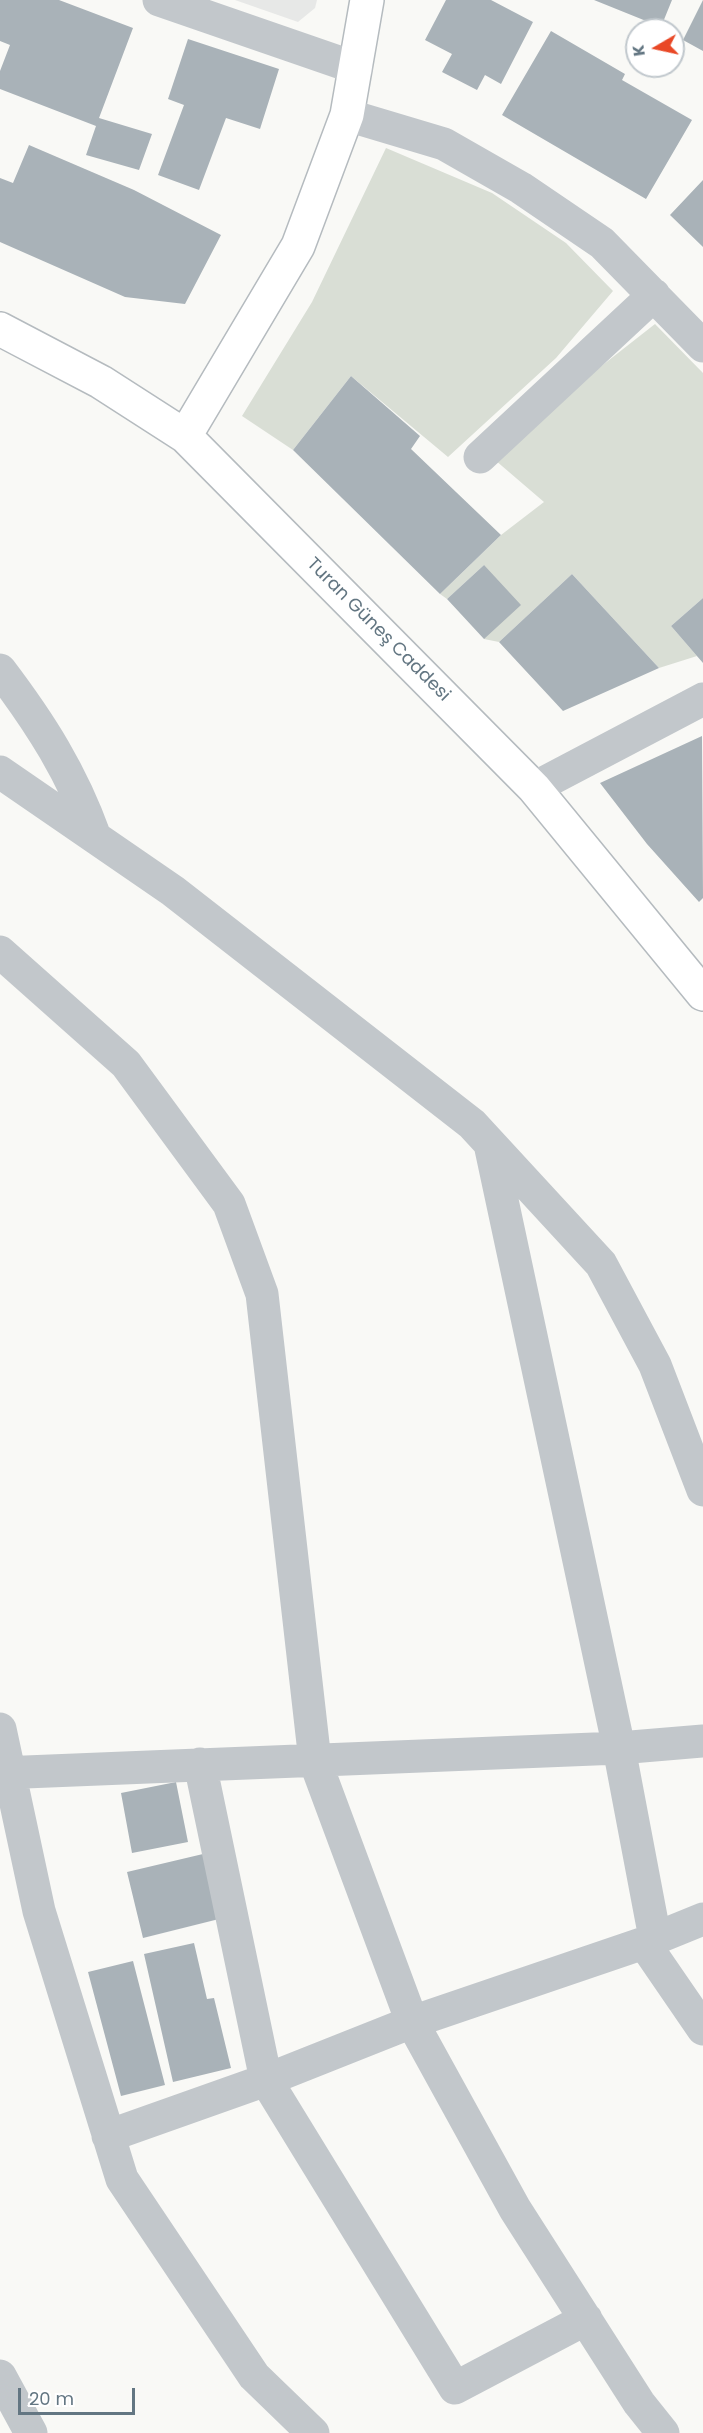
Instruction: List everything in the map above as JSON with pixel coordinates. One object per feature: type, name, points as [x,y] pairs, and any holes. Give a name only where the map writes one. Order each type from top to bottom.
[{"type":"main road","points":[[185,436],[298,246],[347,115],[367,0]]},
{"type":"main road","name":"Turan Güneş Caddesi","points":[[0,328],[101,382],[185,436],[534,788],[703,994]]},
{"type":"street","points":[[159,0],[356,68]]},
{"type":"street","points":[[347,115],[444,144],[521,188],[602,243],[703,346]]},
{"type":"street","points":[[480,457],[654,295]]},
{"type":"street","points":[[0,670],[34,715],[79,792],[95,837]]},
{"type":"street","points":[[534,788],[703,699]]},
{"type":"street","points":[[0,772],[211,920],[472,1124],[601,1264],[655,1365],[703,1490]]},
{"type":"street","points":[[0,951],[126,1064],[229,1204],[262,1294],[315,1761],[412,2022],[515,2209],[639,2403],[663,2433]]},
{"type":"street","points":[[490,1144],[619,1749],[649,1940],[703,2029]]},
{"type":"street","points":[[0,1729],[5,1772],[39,1911],[122,2179],[254,2376],[313,2433]]},
{"type":"street","points":[[5,1772],[619,1749],[703,1741]]},
{"type":"street","points":[[200,1764],[266,2080],[455,2388],[586,2319]]},
{"type":"street","points":[[108,2136],[266,2080],[412,2022],[703,1919]]},
{"type":"street","points":[[0,2376],[31,2433]]},
{"type":"shaded area","points":[[235,0],[317,0],[315,8],[298,22]]},
{"type":"shaded area","points":[[386,148],[492,193],[566,243],[613,291],[556,358],[448,457],[351,376],[293,450],[242,416],[312,302]]},
{"type":"shaded area","points":[[655,324],[703,373],[703,598],[671,626],[697,656],[659,668],[572,574],[499,642],[484,639],[484,565],[447,599],[440,594],[501,535],[544,502],[495,460],[567,393]]},
{"type":"building","points":[[0,0],[59,0],[133,28],[99,118],[152,134],[139,170],[86,155],[96,126],[0,89],[0,71],[10,45],[0,41]]},
{"type":"building","points":[[446,0],[491,0],[533,22],[501,84],[485,75],[477,90],[442,72],[452,54],[425,40]]},
{"type":"building","points":[[594,0],[672,0],[665,18],[639,18]]},
{"type":"building","points":[[703,0],[703,51],[685,41],[685,36]]},
{"type":"building","points":[[551,31],[625,74],[622,80],[692,120],[646,199],[502,115]]},
{"type":"building","points":[[188,39],[279,69],[260,129],[226,118],[199,190],[158,175],[184,105],[168,99]]},
{"type":"building","points":[[29,145],[134,190],[221,235],[185,304],[125,297],[0,242],[0,178],[13,183]]},
{"type":"building","points":[[703,180],[703,247],[670,215]]},
{"type":"building","points":[[351,376],[420,436],[411,449],[501,535],[440,594],[293,450]]},
{"type":"building","points":[[484,565],[521,605],[484,639],[447,599]]},
{"type":"building","points":[[572,574],[659,668],[563,711],[499,642]]},
{"type":"building","points":[[703,598],[703,663],[671,626]]},
{"type":"building","points":[[702,736],[703,898],[699,902],[647,844],[600,783]]},
{"type":"building","points":[[176,1782],[188,1842],[132,1853],[121,1793]]},
{"type":"building","points":[[203,1854],[219,1919],[143,1938],[127,1872]]},
{"type":"building","points":[[194,1943],[207,1999],[214,1998],[231,2068],[173,2082],[144,1954]]},
{"type":"building","points":[[133,1961],[165,2085],[121,2096],[88,1972]]}]
